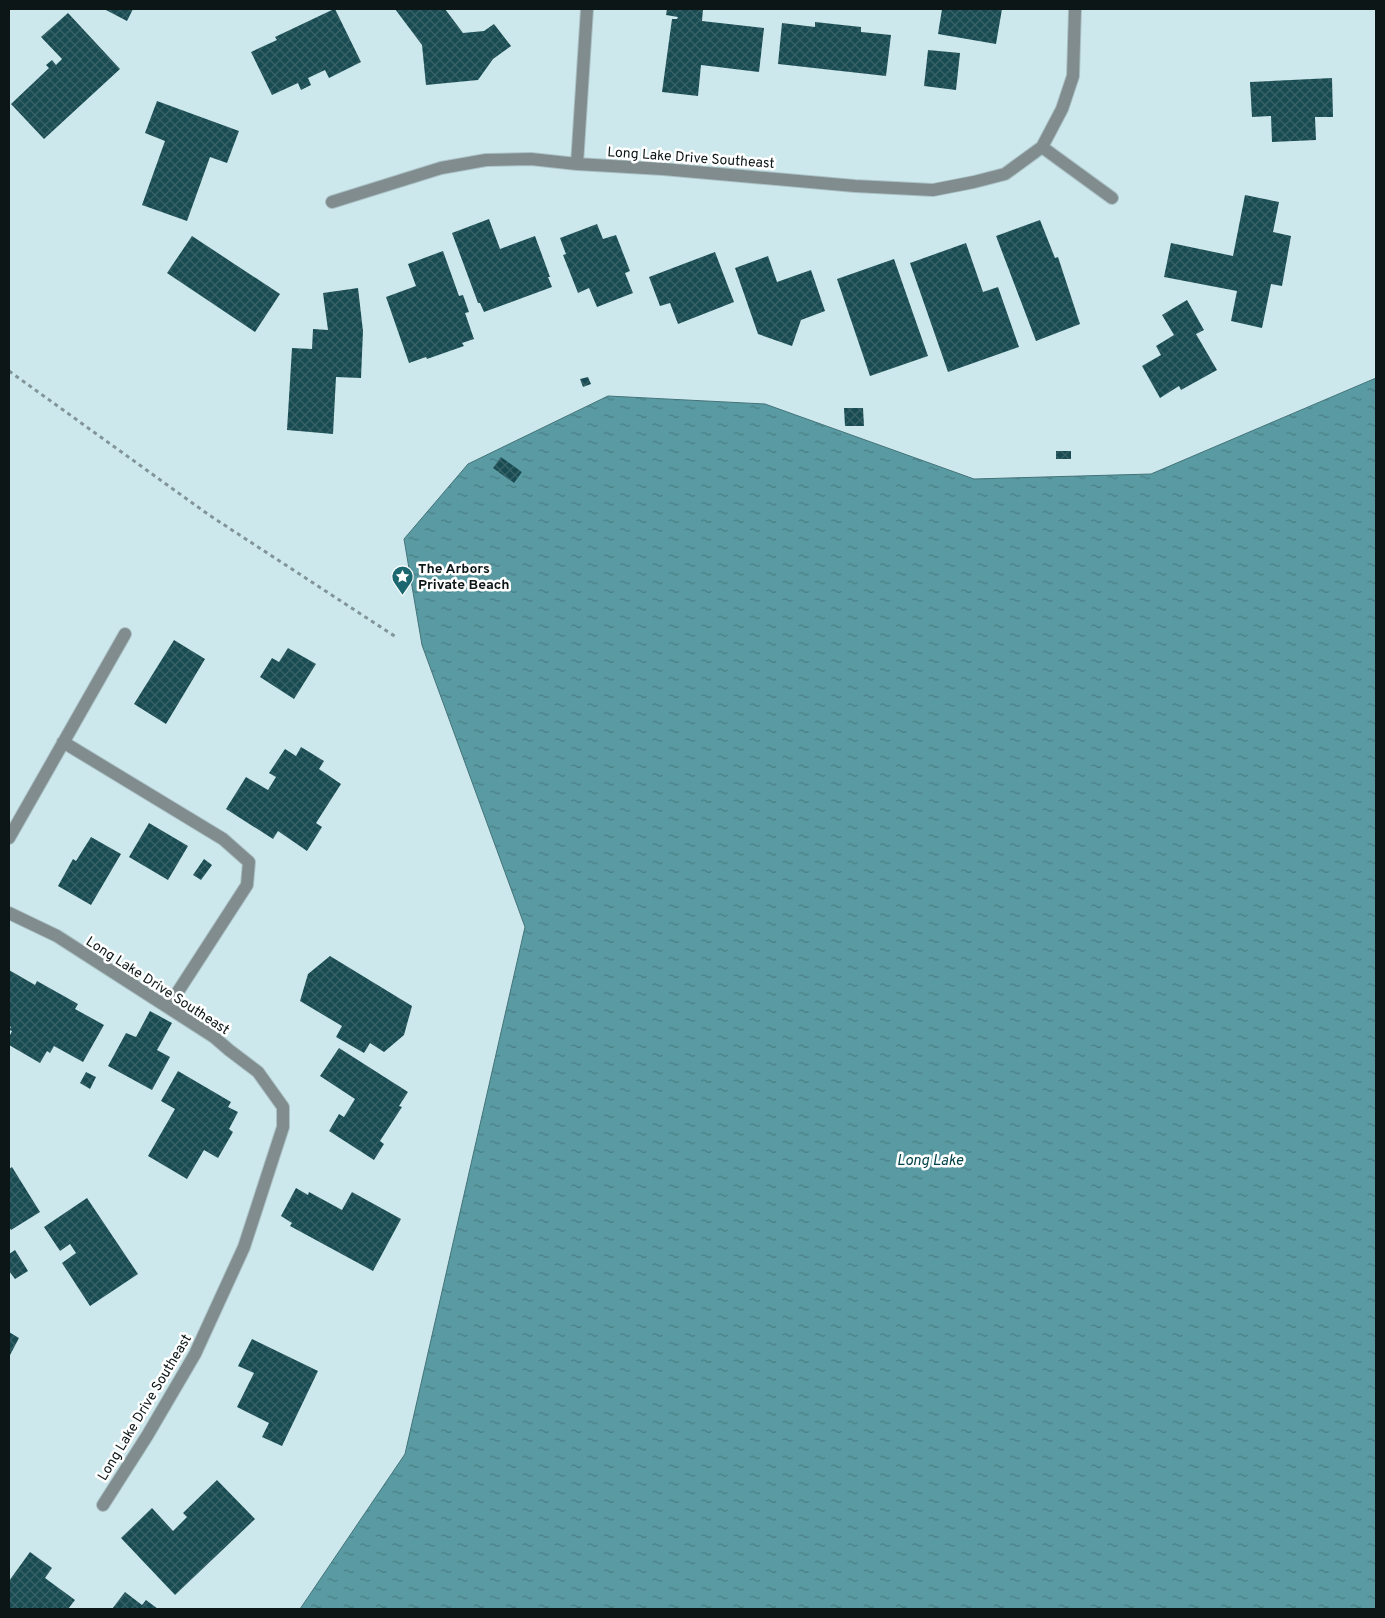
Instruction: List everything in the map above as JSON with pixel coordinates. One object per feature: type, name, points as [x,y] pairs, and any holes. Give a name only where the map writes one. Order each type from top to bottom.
[{"type":"street","points":[[577,164],[587,9]]},
{"type":"street","name":"Long Lake Drive Southeast","points":[[332,202],[441,168],[486,160],[531,159],[855,186],[934,190],[1005,174],[1042,147],[1062,109],[1072,76],[1074,9]]},
{"type":"street","points":[[1042,147],[1112,198]]},
{"type":"street","points":[[9,838],[125,634]]},
{"type":"street","points":[[63,742],[223,839],[249,862],[247,885],[168,1007]]},
{"type":"street","name":"Long Lake Drive Southeast","points":[[9,913],[57,936],[214,1037],[258,1072],[283,1107],[283,1127],[244,1247],[195,1354],[147,1436],[103,1505]]},
{"type":"path","points":[[9,371],[209,515],[396,637]]},
{"type":"water","name":"Long Lake","points":[[1376,378],[1376,1609],[300,1609],[405,1454],[525,927],[422,645],[404,539],[468,464],[608,396],[765,404],[974,479],[1151,474]]},
{"type":"building","points":[[104,9],[133,9],[127,21]]},
{"type":"building","points":[[334,9],[361,62],[329,78],[325,70],[308,78],[311,85],[301,90],[298,83],[272,95],[251,52],[277,40],[275,37]]},
{"type":"building","points":[[395,9],[445,9],[463,33],[484,31],[494,24],[511,46],[493,59],[478,80],[426,85],[422,45]]},
{"type":"building","points":[[667,9],[703,9],[702,21],[764,28],[759,72],[701,65],[698,96],[662,92],[672,19],[677,19],[678,17],[666,15]]},
{"type":"building","points":[[942,9],[1002,9],[996,44],[938,34]]},
{"type":"building","points":[[68,13],[120,69],[44,139],[11,104],[49,68],[46,65],[52,60],[56,65],[62,59],[41,37]]},
{"type":"building","points":[[815,22],[861,27],[861,32],[891,35],[886,76],[778,64],[782,23],[815,27]]},
{"type":"building","points":[[928,50],[960,53],[956,90],[924,86]]},
{"type":"building","points":[[1332,78],[1333,117],[1315,117],[1316,140],[1272,142],[1271,116],[1252,117],[1250,82]]},
{"type":"building","points":[[157,101],[239,131],[227,163],[210,157],[187,221],[142,205],[165,141],[145,133]]},
{"type":"building","points":[[1245,195],[1279,202],[1273,232],[1291,236],[1282,286],[1271,284],[1262,328],[1231,321],[1237,291],[1164,277],[1171,243],[1233,256]]},
{"type":"building","points":[[489,219],[500,249],[535,236],[552,287],[484,312],[480,303],[478,303],[452,233]]},
{"type":"building","points":[[1040,220],[1055,258],[1058,257],[1080,324],[1036,341],[996,236]]},
{"type":"building","points":[[597,224],[603,239],[616,235],[630,271],[625,273],[633,293],[597,307],[589,288],[578,293],[563,255],[566,254],[560,238]]},
{"type":"building","points":[[192,236],[280,294],[255,332],[167,273]]},
{"type":"building","points":[[966,243],[983,292],[998,287],[1019,347],[948,372],[910,263]]},
{"type":"building","points":[[443,251],[459,296],[463,295],[469,312],[465,313],[474,339],[462,343],[464,346],[409,363],[386,297],[416,286],[408,264]]},
{"type":"building","points":[[715,252],[734,302],[678,324],[670,303],[660,306],[649,277]]},
{"type":"building","points":[[768,256],[777,282],[811,270],[825,311],[801,320],[792,346],[758,334],[735,268]]},
{"type":"building","points":[[894,259],[928,356],[870,376],[837,279]]},
{"type":"building","points":[[358,288],[363,331],[361,378],[336,377],[333,434],[287,430],[292,348],[312,349],[313,329],[328,330],[323,293]]},
{"type":"building","points":[[1187,300],[1204,330],[1196,334],[1217,370],[1181,390],[1179,386],[1160,398],[1142,366],[1161,355],[1156,346],[1174,335],[1162,315]]},
{"type":"building","points":[[588,377],[591,384],[583,387],[580,379]]},
{"type":"building","points":[[844,408],[863,408],[864,426],[845,426]]},
{"type":"building","points":[[1056,451],[1071,451],[1071,459],[1056,459]]},
{"type":"building","points":[[501,457],[522,472],[514,483],[493,468]]},
{"type":"building","points":[[174,640],[205,659],[166,724],[134,704]]},
{"type":"building","points":[[288,648],[316,664],[294,699],[260,677],[272,658],[279,662]]},
{"type":"building","points":[[301,747],[324,761],[319,769],[341,784],[316,823],[322,827],[307,851],[278,831],[273,839],[226,809],[246,777],[268,790],[276,777],[269,773],[285,749],[296,756]]},
{"type":"building","points":[[149,823],[188,846],[168,880],[129,857]]},
{"type":"building","points":[[91,837],[121,854],[91,905],[58,886],[73,859],[76,861]]},
{"type":"building","points":[[204,859],[212,865],[201,880],[193,875]]},
{"type":"building","points":[[330,956],[412,1006],[404,1035],[384,1052],[370,1043],[364,1053],[336,1037],[342,1026],[300,1001],[308,974]]},
{"type":"building","points":[[9,970],[35,985],[37,981],[78,1004],[75,1009],[104,1025],[83,1062],[54,1046],[50,1053],[47,1051],[40,1063],[9,1045],[9,1037],[12,1031],[9,1030],[11,1027],[9,1026]]},
{"type":"building","points":[[150,1011],[172,1023],[157,1050],[170,1057],[152,1090],[108,1066],[126,1033],[136,1037]]},
{"type":"building","points":[[339,1048],[408,1092],[399,1106],[402,1107],[380,1141],[384,1144],[374,1160],[329,1131],[339,1114],[344,1117],[355,1099],[320,1076]]},
{"type":"building","points":[[178,1071],[231,1102],[228,1107],[238,1112],[229,1129],[233,1132],[218,1158],[204,1150],[187,1179],[148,1156],[175,1109],[161,1101]]},
{"type":"building","points":[[86,1072],[96,1077],[90,1089],[80,1083]]},
{"type":"building","points":[[12,1167],[40,1212],[11,1230],[9,1227],[9,1169]]},
{"type":"building","points":[[296,1188],[308,1195],[309,1192],[342,1210],[352,1192],[401,1219],[373,1271],[290,1226],[292,1223],[281,1216]]},
{"type":"building","points":[[87,1198],[138,1274],[90,1306],[62,1263],[76,1253],[70,1244],[60,1251],[44,1227]]},
{"type":"building","points":[[15,1250],[28,1271],[15,1279],[9,1271],[9,1254]]},
{"type":"building","points":[[9,1332],[19,1338],[9,1357]]},
{"type":"building","points":[[252,1339],[318,1371],[282,1446],[262,1437],[269,1423],[237,1407],[254,1373],[238,1366]]},
{"type":"building","points":[[217,1480],[255,1519],[175,1595],[121,1538],[152,1508],[173,1531],[187,1517],[183,1513]]},
{"type":"building","points":[[30,1552],[52,1568],[45,1578],[75,1600],[68,1609],[9,1609],[9,1581]]},
{"type":"building","points":[[125,1592],[142,1605],[146,1600],[158,1609],[112,1609]]},
{"type":"place","name":"The Arbors Private Beach","points":[[402,595]]}]
